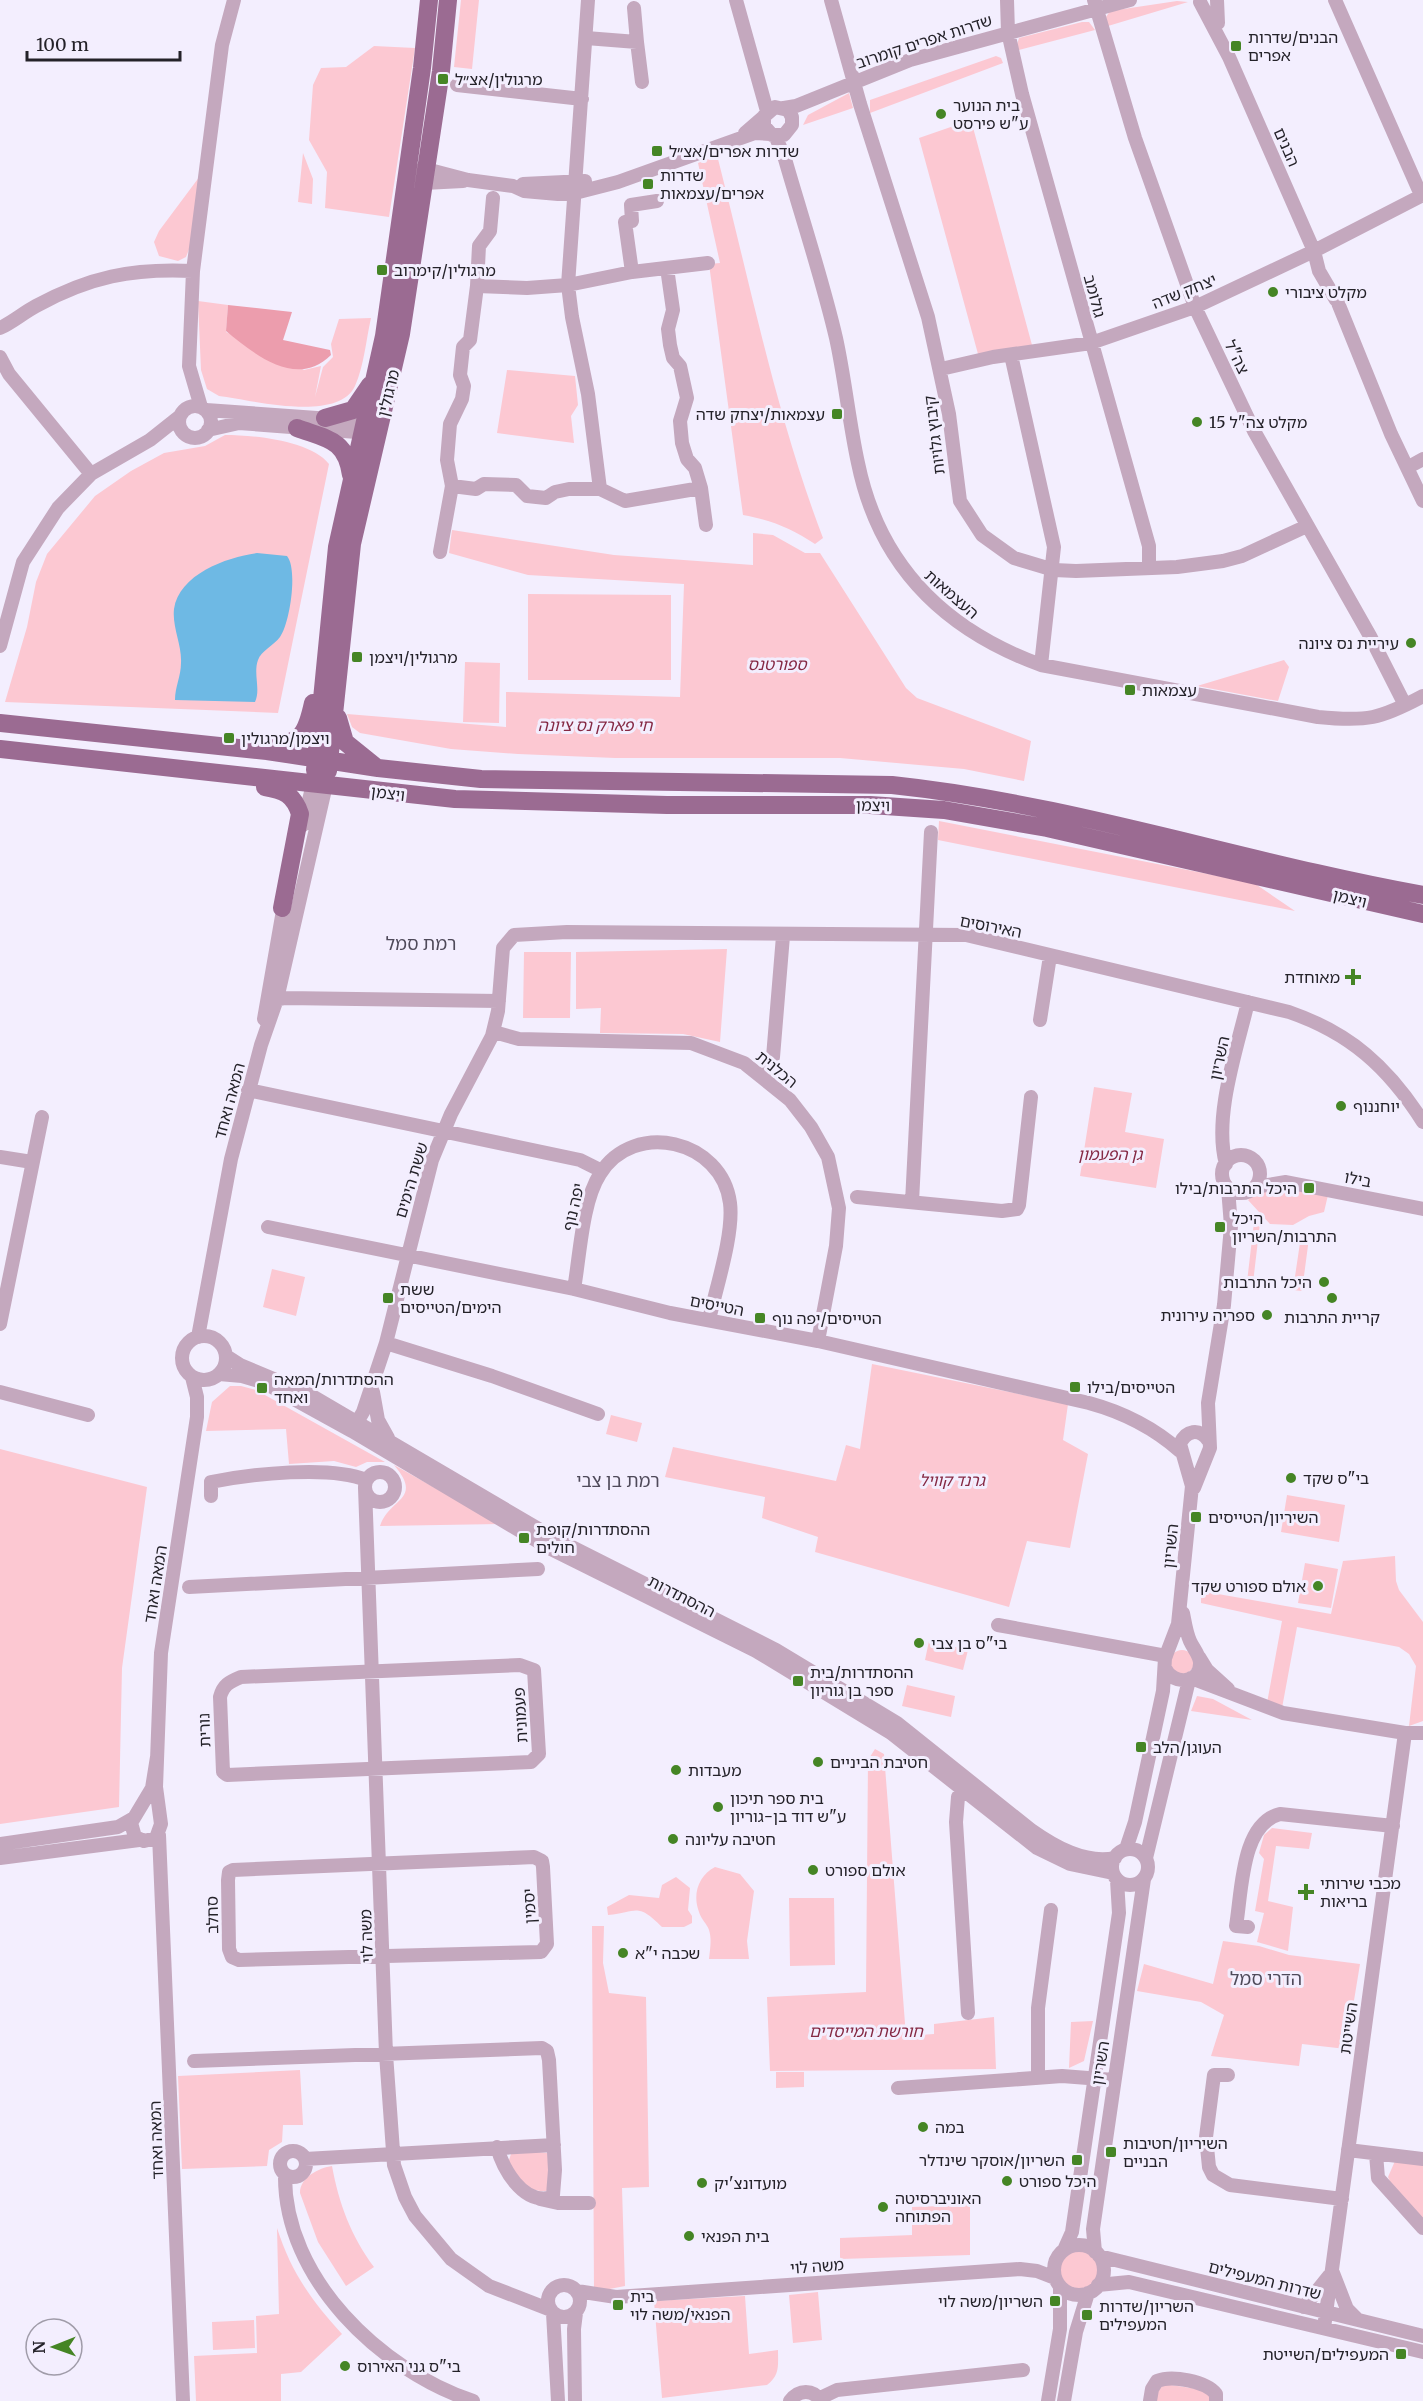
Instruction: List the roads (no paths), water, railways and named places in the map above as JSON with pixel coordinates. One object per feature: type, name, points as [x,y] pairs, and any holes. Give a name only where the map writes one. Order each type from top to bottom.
[{"type":"main road","name":"מרגולין","points":[[320,785],[324,754],[338,690],[352,544],[407,174],[429,0]]},
{"type":"main road","name":"מרגולין","points":[[324,754],[329,628],[338,547],[351,481],[401,334],[441,70],[448,0]]},
{"type":"main road","points":[[326,418],[346,413],[358,405],[378,370]]},
{"type":"main road","points":[[297,428],[331,440],[343,448],[349,462],[351,481]]},
{"type":"main road","points":[[0,723],[219,746],[285,745],[301,737],[307,728],[329,628]]},
{"type":"main road","points":[[338,690],[341,736],[345,742],[378,768]]},
{"type":"main road","name":"ויצמן","points":[[219,746],[324,754],[378,768],[521,781],[892,785],[925,788],[1037,808],[1423,895]]},
{"type":"main road","points":[[0,749],[283,791],[295,799],[300,814],[282,908]]},
{"type":"main road","name":"ויצמן","points":[[20,751],[402,795],[667,805],[870,805],[944,810],[1047,828],[1423,914]]},
{"type":"street","points":[[189,437],[180,428],[189,366],[193,271],[222,45],[234,0]]},
{"type":"street","points":[[588,0],[568,285],[572,317],[588,394],[600,489]]},
{"type":"street","points":[[736,0],[766,113],[764,126],[772,135]]},
{"type":"street","name":"קיבוץ גלויות","points":[[831,0],[928,317],[949,414],[956,484],[968,517],[982,535],[1014,558],[1053,570],[1149,568],[1202,564],[1242,556],[1306,526]]},
{"type":"street","name":"גולומב","points":[[1007,0],[1008,32],[1022,94],[1149,546],[1149,568]]},
{"type":"street","name":"שדרות אפרים קומרוב","points":[[784,108],[795,106],[910,60],[1094,4],[1130,0]]},
{"type":"street","name":"הבנים","points":[[1207,0],[1229,57],[1314,251],[1319,271],[1336,300],[1401,457],[1423,501]]},
{"type":"street","points":[[1335,0],[1422,195]]},
{"type":"street","name":"צה\"ל","points":[[1094,4],[1135,138],[1195,307],[1254,431],[1370,636],[1405,705]]},
{"type":"street","points":[[634,8],[642,82]]},
{"type":"street","points":[[586,38],[637,42]]},
{"type":"street","points":[[457,85],[582,99]]},
{"type":"street","name":"שדרות אפרים קומרוב","points":[[793,120],[835,90]]},
{"type":"street","points":[[407,174],[513,186],[524,191],[548,194],[618,182],[635,174],[730,143],[755,133],[772,135],[787,132],[793,120],[784,108],[775,107],[752,128],[730,143]]},
{"type":"street","name":"העצמאות","points":[[772,135],[784,159],[836,337],[858,465],[878,529],[911,580],[953,619],[976,636],[1009,654],[1041,665],[1336,719],[1378,718],[1423,696]]},
{"type":"street","name":"יצחק שדה","points":[[941,369],[1011,355],[1091,343],[1195,307],[1314,251],[1422,195]]},
{"type":"street","points":[[440,552],[452,486],[447,460],[450,424],[462,399],[464,386],[460,375],[463,347],[470,340],[477,286],[479,246],[490,231],[493,198]]},
{"type":"street","points":[[632,272],[625,222],[632,220],[631,205],[657,201]]},
{"type":"street","points":[[477,286],[527,288],[568,285],[632,272],[708,263]]},
{"type":"street","points":[[667,268],[672,310],[668,328],[670,345],[673,358],[680,366],[687,398],[680,421],[682,443],[687,459],[695,468],[701,488],[706,525]]},
{"type":"street","points":[[0,336],[5,326],[34,307],[81,283],[125,272],[154,269],[193,271]]},
{"type":"street","points":[[1011,355],[1050,524],[1053,570],[1041,665]]},
{"type":"street","points":[[0,357],[4,372],[91,474]]},
{"type":"street","points":[[150,440],[174,435],[202,436],[208,430],[211,422],[203,408],[189,366]]},
{"type":"street","points":[[0,646],[15,584],[35,540],[58,508],[91,474],[150,440],[192,406],[326,418],[369,430]]},
{"type":"street","name":"הבנים","points":[[1388,422],[1419,462],[1423,485]]},
{"type":"street","points":[[208,430],[231,423],[369,430]]},
{"type":"street","points":[[452,486],[476,489],[484,484],[516,485],[527,496],[546,498],[555,492],[569,489],[600,489],[625,501],[701,488]]},
{"type":"street","name":"המאה ואחד","points":[[272,1000],[282,908],[320,785]]},
{"type":"street","name":"המאה ואחד","points":[[198,1336],[214,1239],[248,1090],[272,1000],[320,785]]},
{"type":"street","points":[[912,1202],[928,935],[931,832]]},
{"type":"street","name":"האירוסים","points":[[505,943],[514,935],[567,932],[783,936],[928,935],[982,938],[1248,1002],[1315,1021],[1341,1034],[1386,1075],[1411,1103],[1423,1122]]},
{"type":"street","points":[[764,1076],[773,1057],[783,936]]},
{"type":"street","name":"ששת הימים","points":[[355,1426],[373,1386],[386,1343],[427,1173],[444,1133],[494,1032],[505,943]]},
{"type":"street","points":[[1040,1020],[1050,956]]},
{"type":"street","points":[[272,1000],[499,1001]]},
{"type":"street","name":"השריון","points":[[1226,1164],[1221,1145],[1223,1121],[1248,1002]]},
{"type":"street","name":"הכלנית","points":[[494,1032],[519,1039],[691,1043],[731,1056],[764,1076],[790,1100],[811,1127],[828,1157],[837,1190],[838,1231],[818,1341]]},
{"type":"street","points":[[248,1090],[580,1160],[602,1171]]},
{"type":"street","points":[[856,1197],[1002,1211],[1017,1209],[1031,1097]]},
{"type":"street","points":[[0,1324],[6,1260],[42,1117]]},
{"type":"street","points":[[1223,1121],[1227,1140],[1240,1156],[1252,1159],[1259,1168],[1260,1178],[1239,1209],[1230,1237]]},
{"type":"street","name":"יפה נוף","points":[[574,1289],[588,1209],[602,1171],[612,1159],[633,1145],[664,1141],[687,1147],[703,1157],[716,1170],[728,1196],[730,1213],[709,1320]]},
{"type":"street","points":[[1208,1403],[1200,1424],[1180,1444],[1182,1455],[1194,1462],[1204,1459],[1209,1450],[1208,1403],[1224,1305],[1231,1208],[1228,1188],[1222,1174],[1226,1164],[1240,1156]]},
{"type":"street","points":[[0,1157],[32,1162]]},
{"type":"street","name":"בילו","points":[[1259,1168],[1286,1182],[1423,1209]]},
{"type":"street","name":"בילו","points":[[1253,1189],[1286,1182]]},
{"type":"street","points":[[1228,1188],[1236,1192],[1253,1189]]},
{"type":"street","name":"הטייסים","points":[[268,1227],[574,1289],[630,1304],[818,1341],[1089,1403],[1117,1412],[1155,1431],[1182,1455]]},
{"type":"street","name":"המאה ואחד","points":[[204,1307],[214,1338]]},
{"type":"street","points":[[198,1336],[214,1338],[220,1342],[226,1356],[224,1369],[215,1377],[192,1377],[184,1369],[182,1357],[186,1344],[198,1336]]},
{"type":"street","points":[[386,1343],[492,1376],[551,1400],[598,1414]]},
{"type":"street","name":"ההסתדרות","points":[[226,1356],[240,1365],[307,1393],[355,1426],[549,1548],[767,1658],[891,1732],[1055,1846],[1086,1857],[1120,1854]]},
{"type":"street","name":"ההסתדרות","points":[[215,1377],[242,1376],[265,1383],[389,1440],[554,1538],[776,1650],[897,1723],[968,1784],[1025,1839],[1051,1856],[1070,1864],[1115,1876]]},
{"type":"street","name":"המאה ואחד","points":[[160,1819],[156,1794],[161,1653],[197,1417],[197,1397],[192,1377]]},
{"type":"street","name":"המאה ואחד","points":[[197,1417],[215,1377]]},
{"type":"street","points":[[373,1386],[375,1408],[389,1440]]},
{"type":"street","points":[[0,1392],[88,1415]]},
{"type":"street","name":"הטייסים","points":[[1155,1431],[1190,1433]]},
{"type":"street","points":[[1190,1433],[1202,1434],[1208,1440]]},
{"type":"street","name":"השריון","points":[[1120,1854],[1135,1822],[1163,1691],[1167,1659],[1178,1624],[1192,1496],[1191,1477],[1182,1455]]},
{"type":"street","name":"השריון","points":[[1192,1496],[1204,1459]]},
{"type":"street","points":[[211,1496],[211,1482],[246,1477],[339,1473],[366,1484],[374,1501],[387,1500]]},
{"type":"street","points":[[366,1484],[374,1473],[388,1474],[396,1485],[394,1492],[387,1500],[378,1505],[368,1526]]},
{"type":"street","name":"משה לוי","points":[[366,1484],[386,2054],[393,2153],[405,2197],[432,2239],[451,2259],[473,2275],[552,2312]]},
{"type":"street","points":[[189,1587],[538,1569]]},
{"type":"street","name":"השריון","points":[[1181,1599],[1188,1637],[1197,1654]]},
{"type":"street","points":[[998,1625],[1167,1659]]},
{"type":"street","points":[[1167,1659],[1182,1645],[1197,1654],[1207,1670],[1236,1697]]},
{"type":"street","points":[[1146,1858],[1137,1850],[1120,1854],[1115,1876],[1129,1885],[1144,1879],[1148,1869],[1146,1858],[1190,1679],[1199,1669],[1197,1654]]},
{"type":"street","points":[[1167,1659],[1174,1679],[1190,1679],[1283,1713],[1405,1733],[1423,1733]]},
{"type":"street","name":"פעמונית","points":[[373,1671],[530,1667],[534,1670],[539,1754],[531,1762],[377,1769]]},
{"type":"street","name":"נורית","points":[[373,1671],[241,1677],[230,1682],[222,1688],[220,1697],[222,1766],[227,1775],[377,1769]]},
{"type":"street","name":"השייטת","points":[[1324,2328],[1405,1733]]},
{"type":"street","name":"המאה ואחד","points":[[134,1816],[152,1788],[157,1757]]},
{"type":"street","points":[[968,1784],[958,1797],[956,1822],[968,2013]]},
{"type":"street","points":[[0,1844],[118,1827],[134,1816],[149,1811],[160,1819],[159,1834],[152,1840],[0,1858]]},
{"type":"street","points":[[1248,1927],[1236,1926],[1252,1836],[1266,1819],[1280,1814],[1393,1826]]},
{"type":"street","points":[[134,1816],[131,1828],[141,1840]]},
{"type":"street","name":"המאה ואחד","points":[[159,1834],[159,1877],[173,2131],[183,2401]]},
{"type":"street","name":"המאה ואחד","points":[[141,1840],[156,1862],[159,1877]]},
{"type":"street","name":"יסמין","points":[[381,1864],[539,1859],[543,1868],[547,1944],[541,1952],[383,1954]]},
{"type":"street","name":"סחלב","points":[[381,1864],[229,1872],[229,1949],[232,1957],[239,1960],[383,1954]]},
{"type":"street","name":"השריון","points":[[1060,2254],[1072,2232],[1119,1913],[1115,1876]]},
{"type":"street","name":"השריון","points":[[1097,2254],[1093,2229],[1144,1879]]},
{"type":"street","points":[[1038,2078],[1038,2008],[1051,1910]]},
{"type":"street","points":[[194,2061],[542,2048],[547,2051],[549,2060],[555,2191],[549,2198],[539,2198]]},
{"type":"street","points":[[1228,2075],[1214,2075],[1206,2137],[1209,2167],[1213,2175],[1230,2185],[1342,2199]]},
{"type":"street","points":[[898,2088],[1038,2078],[1094,2077],[1114,2080]]},
{"type":"street","points":[[472,2401],[440,2388],[406,2369],[364,2334],[335,2304],[311,2270],[303,2251],[287,2200],[285,2175],[280,2163],[284,2155],[295,2151],[305,2159],[554,2145]]},
{"type":"street","points":[[497,2147],[508,2175],[528,2193],[558,2203],[589,2204]]},
{"type":"street","points":[[1348,2150],[1423,2159]]},
{"type":"street","points":[[1376,2154],[1378,2178],[1423,2228]]},
{"type":"street","points":[[285,2175],[294,2178],[302,2174],[306,2168],[305,2159]]},
{"type":"street","points":[[1048,2401],[1060,2329],[1058,2282],[1060,2254],[1082,2245],[1097,2254],[1103,2268],[1076,2332],[1064,2401]]},
{"type":"street","name":"משה לוי","points":[[1020,2269],[1060,2254]]},
{"type":"street","name":"שדרות המעפילים","points":[[1097,2254],[1423,2336]]},
{"type":"street","name":"משה לוי","points":[[577,2291],[616,2297],[1020,2269],[1037,2271],[1058,2282]]},
{"type":"street","points":[[1304,2307],[1322,2289],[1332,2271]]},
{"type":"street","points":[[1332,2271],[1347,2309],[1358,2320]]},
{"type":"street","points":[[1058,2282],[1071,2294],[1093,2289]]},
{"type":"street","name":"שדרות המעפילים","points":[[1093,2289],[1129,2282],[1423,2352]]},
{"type":"street","points":[[510,2294],[538,2293],[567,2285],[577,2291],[580,2299],[574,2329],[575,2401]]},
{"type":"street","points":[[558,2286],[550,2294],[558,2401]]},
{"type":"street","name":"משה לוי","points":[[578,2310],[616,2297]]},
{"type":"street","points":[[552,2312],[567,2318],[578,2310]]},
{"type":"street","points":[[790,2401],[794,2396],[806,2392],[821,2400],[837,2390],[1023,2370]]},
{"type":"street","points":[[1150,2401],[1156,2381],[1164,2378],[1207,2385],[1216,2394],[1216,2401]]},
{"type":"water","points":[[257,553],[287,556],[292,572],[292,584],[290,609],[284,630],[258,660],[255,702],[175,700],[181,663],[174,616],[178,597],[185,586],[206,569],[219,563]]},
{"type":"place","name":"הבנים/שדרות אפרים","points":[[1236,46]]},
{"type":"place","name":"מרגולין/אצ״ל","points":[[443,79]]},
{"type":"place","name":"בית הנוער ע\"ש פירסט","points":[[941,114]]},
{"type":"place","name":"שדרות אפרים/אצ״ל","points":[[657,151]]},
{"type":"place","name":"שדרות אפרים/עצמאות","points":[[648,184]]},
{"type":"place","name":"מרגולין/קימרוב","points":[[382,270]]},
{"type":"place","name":"מקלט ציבורי","points":[[1273,292]]},
{"type":"place","name":"עצמאות/יצחק שדה","points":[[837,414]]},
{"type":"place","name":"מקלט צה\"ל 15","points":[[1197,422]]},
{"type":"place","name":"עיריית נס ציונה","points":[[1411,643]]},
{"type":"place","name":"מרגולין/ויצמן","points":[[357,657]]},
{"type":"place","name":"עצמאות","points":[[1130,690]]},
{"type":"place","name":"ויצמן/מרגולין","points":[[229,738]]},
{"type":"place","name":"מאוחדת","points":[[1353,977]]},
{"type":"place","name":"יוחננוף","points":[[1341,1106]]},
{"type":"place","name":"היכל התרבות/בילו","points":[[1309,1188]]},
{"type":"place","name":"היכל התרבות/השריון","points":[[1220,1227]]},
{"type":"place","name":"היכל התרבות","points":[[1324,1282]]},
{"type":"place","name":"ששת הימים/הטייסים","points":[[388,1298]]},
{"type":"place","name":"קריית התרבות","points":[[1332,1298]]},
{"type":"place","name":"ספריה עירונית","points":[[1267,1315]]},
{"type":"place","name":"הטייסים/יפה נוף","points":[[760,1318]]},
{"type":"place","name":"הטייסים/בילו","points":[[1075,1387]]},
{"type":"place","name":"ההסתדרות/המאה ואחד","points":[[262,1388]]},
{"type":"place","name":"בי\"ס שקד","points":[[1291,1478]]},
{"type":"place","name":"השיריון/הטייסים","points":[[1196,1517]]},
{"type":"place","name":"ההסתדרות/קופת חולים","points":[[524,1538]]},
{"type":"place","name":"אולם ספורט שקד","points":[[1318,1586]]},
{"type":"place","name":"בי\"ס בן צבי","points":[[919,1643]]},
{"type":"place","name":"ההסתדרות/בית ספר בן גוריון","points":[[798,1681]]},
{"type":"place","name":"העוגן/הלב","points":[[1141,1747]]},
{"type":"place","name":"חטיבת הביניים","points":[[818,1762]]},
{"type":"place","name":"מעבדות","points":[[676,1770]]},
{"type":"place","name":"בית ספר תיכון ע\"ש דוד בן-גוריון","points":[[718,1807]]},
{"type":"place","name":"חטיבה עליונה","points":[[673,1839]]},
{"type":"place","name":"אולם ספורט","points":[[813,1870]]},
{"type":"place","name":"מכבי שירותי בריאות","points":[[1306,1892]]},
{"type":"place","name":"שכבה י\"א","points":[[623,1953]]},
{"type":"place","name":"במה","points":[[923,2127]]},
{"type":"place","name":"השיריון/חטיבות הבניים","points":[[1111,2152]]},
{"type":"place","name":"השריון/אוסקר שינדלר","points":[[1077,2160]]},
{"type":"place","name":"היכל ספורט","points":[[1007,2181]]},
{"type":"place","name":"מועדונצ'יק","points":[[702,2183]]},
{"type":"place","name":"האוניברסיטה הפתוחה","points":[[883,2207]]},
{"type":"place","name":"בית הפנאי","points":[[689,2236]]},
{"type":"place","name":"השריון/משה לוי","points":[[1055,2301]]},
{"type":"place","name":"בית הפנאי/משה לוי","points":[[618,2305]]},
{"type":"place","name":"השריון/שדרות המעפילים","points":[[1087,2315]]},
{"type":"place","name":"המעפילים/השייטת","points":[[1401,2354]]},
{"type":"place","name":"בי\"ס גני האירוס","points":[[345,2366]]},
{"type":"district","name":"רמת סמל","points":[[421,944]]},
{"type":"district","name":"רמת בן צבי","points":[[618,1481]]},
{"type":"district","name":"הדרי סמל","points":[[1266,1979]]},
{"type":"park label","name":"ספורטנס","points":[[777,664]]},
{"type":"park label","name":"חי פארק נס ציונה","points":[[595,725]]},
{"type":"park label","name":"גן הפעמון","points":[[1110,1154]]},
{"type":"park label","name":"גרנד קוויל","points":[[952,1480]]},
{"type":"park label","name":"חורשת המייסדים","points":[[866,2031]]}]
